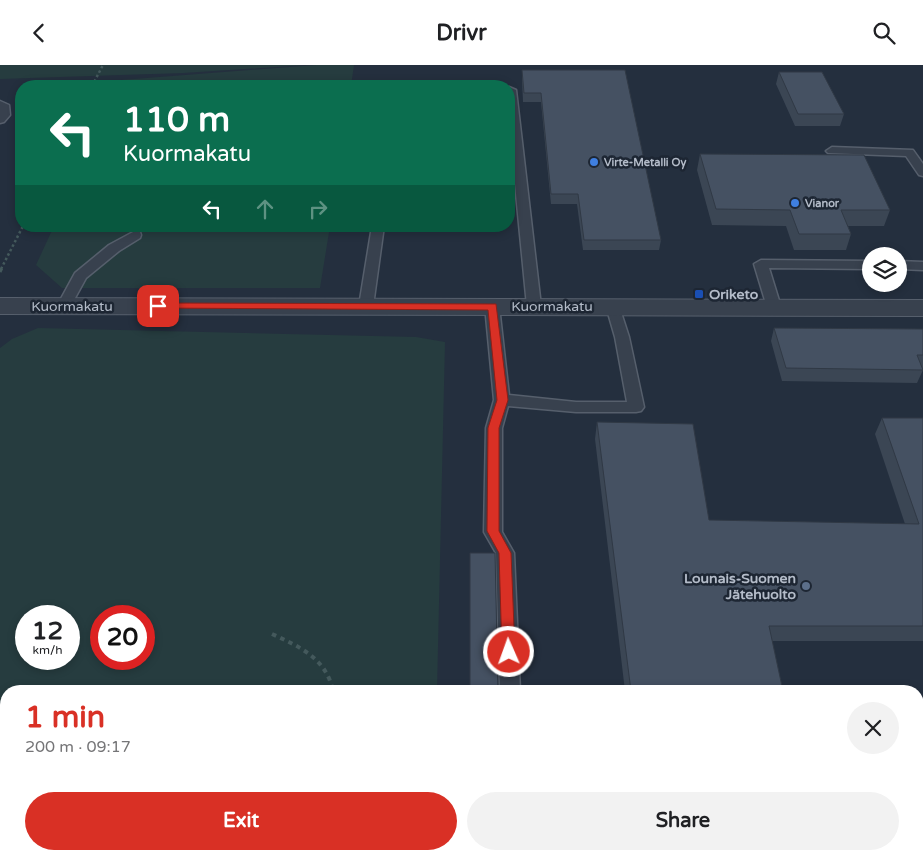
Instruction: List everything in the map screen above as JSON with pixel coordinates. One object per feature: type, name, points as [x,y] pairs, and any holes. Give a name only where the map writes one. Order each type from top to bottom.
[{"type":"street","name":"Kuormakatu","points":[[0,306],[923,308]]},
{"type":"lane","points":[[0,104],[3,105],[4,115],[0,119]]},
{"type":"lane","points":[[515,128],[534,307]]},
{"type":"lane","points":[[832,151],[909,153],[923,172]]},
{"type":"lane","points":[[366,306],[377,232]]},
{"type":"lane","points":[[64,306],[80,276],[114,248],[135,235]]},
{"type":"lane","points":[[774,307],[761,265],[862,265]]},
{"type":"lane","points":[[907,265],[923,265]]},
{"type":"lane","points":[[492,306],[502,400],[494,428],[493,531],[505,553],[510,685]]},
{"type":"lane","points":[[502,400],[576,407],[636,407],[622,337],[613,307]]},
{"type":"path","points":[[95,80],[103,65]]},
{"type":"path","points":[[0,272],[20,232]]},
{"type":"path","points":[[272,634],[314,654],[332,680],[332,685]]},
{"type":"path","points":[[168,860],[208,860]]},
{"type":"green space","points":[[0,65],[306,65],[183,73],[0,79]]},
{"type":"green space","points":[[316,65],[354,65],[352,80],[121,80]]},
{"type":"green space","points":[[51,232],[329,232],[320,288],[62,288],[36,265]]},
{"type":"green space","points":[[38,328],[416,337],[445,342],[437,685],[0,685],[0,348],[12,339]]},
{"type":"building","name":"Virte-Metalli Oy","points":[[522,70],[625,70],[661,240],[584,240],[578,194],[551,194],[541,93],[524,93]]},
{"type":"building","points":[[779,72],[822,72],[844,114],[798,114]]},
{"type":"building","points":[[700,154],[864,155],[890,210],[841,210],[851,234],[799,234],[790,210],[716,209]]},
{"type":"building","points":[[774,328],[923,329],[923,355],[917,355],[923,370],[786,368]]},
{"type":"building","points":[[882,418],[923,418],[923,626],[769,626],[782,685],[630,685],[597,422],[693,424],[709,520],[919,524]]},
{"type":"building","points":[[470,553],[495,553],[498,685],[470,685]]},
{"type":"place","name":"Virte-Metalli Oy","points":[[594,162]]},
{"type":"place","name":"Vianor","points":[[795,203]]},
{"type":"place","name":"Oriketo","points":[[699,294]]},
{"type":"place","name":"Lounais-Suomen Jätehuolto","points":[[806,586]]},
{"type":"route","points":[[158,306],[492,306],[502,400],[494,428],[493,531],[505,553],[509,652]]}]
